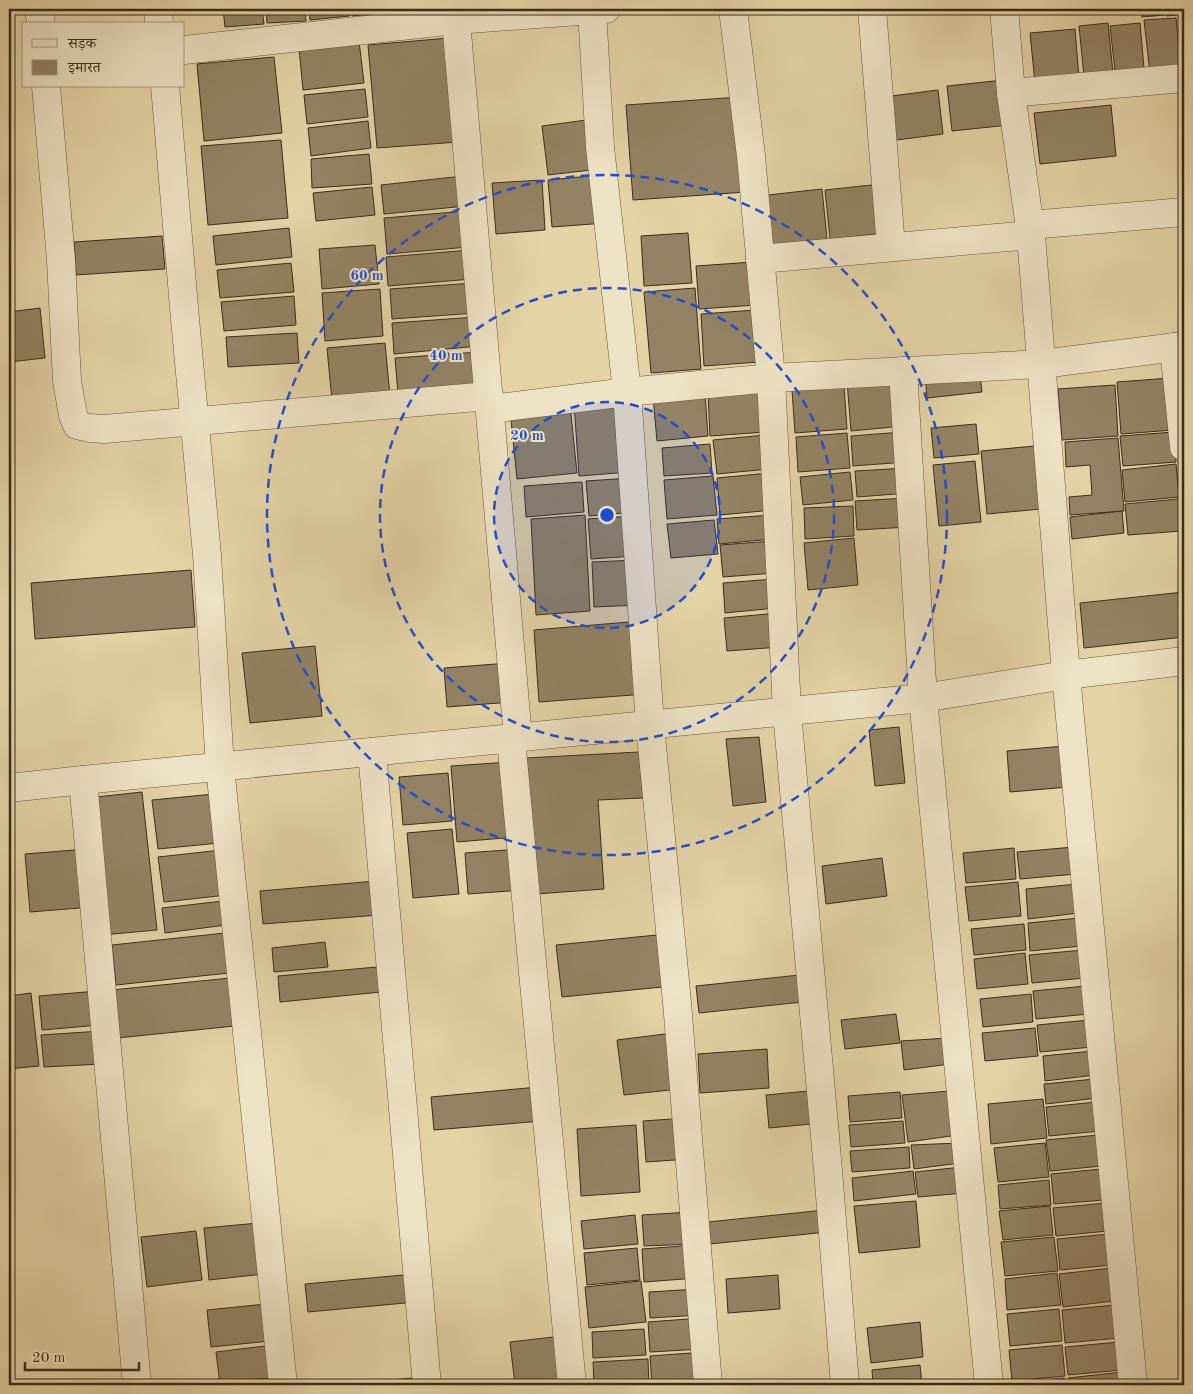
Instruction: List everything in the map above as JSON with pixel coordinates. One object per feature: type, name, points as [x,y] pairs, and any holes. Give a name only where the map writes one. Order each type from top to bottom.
[{"type":"street","points":[[39,9],[40,22]]},
{"type":"street","points":[[158,9],[159,22]]},
{"type":"street","points":[[733,9],[751,156],[771,378],[787,712],[828,1170],[845,1385]]},
{"type":"street","points":[[872,9],[891,247]]},
{"type":"street","points":[[1004,9],[1011,93],[1030,230],[1066,675],[1133,1385]]},
{"type":"street","points":[[185,50],[455,15],[599,10],[600,147],[627,392],[650,725],[678,1012],[708,1385]]},
{"type":"street","points":[[455,15],[490,403],[514,738],[572,1385]]},
{"type":"street","points":[[1011,93],[1184,78]]},
{"type":"street","points":[[46,88],[61,260],[67,381],[73,415],[77,425],[89,428],[104,428],[490,403],[771,378],[1042,364],[1179,346],[1184,447]]},
{"type":"street","points":[[165,88],[208,555],[220,767],[283,1385]]},
{"type":"street","points":[[760,259],[891,247],[1184,212]]},
{"type":"street","points":[[903,371],[923,698],[989,1385]]},
{"type":"street","points":[[9,788],[923,698],[1066,675],[1184,662]]},
{"type":"street","points":[[372,752],[426,1385]]},
{"type":"street","points":[[83,780],[137,1385]]},
{"type":"building","points":[[223,9],[262,9],[264,24],[225,27]]},
{"type":"building","points":[[266,9],[305,9],[306,21],[267,23]]},
{"type":"building","points":[[309,9],[349,9],[349,16],[310,20]]},
{"type":"building","points":[[352,9],[397,9],[397,11],[352,16]]},
{"type":"building","points":[[1142,9],[1164,9],[1165,15],[1142,17]]},
{"type":"building","points":[[1166,9],[1184,9],[1184,14],[1167,16]]},
{"type":"building","points":[[1176,18],[1181,70],[1150,73],[1144,20]]},
{"type":"building","points":[[1179,18],[1184,18],[1184,70]]},
{"type":"building","points":[[1108,23],[1113,73],[1084,76],[1079,26]]},
{"type":"building","points":[[1140,23],[1144,68],[1115,71],[1110,26]]},
{"type":"building","points":[[1075,29],[1079,79],[1035,83],[1030,33]]},
{"type":"building","points":[[449,38],[458,142],[377,148],[368,45]]},
{"type":"building","points":[[359,41],[364,83],[303,90],[299,48]]},
{"type":"building","points":[[274,57],[282,133],[204,141],[197,64]]},
{"type":"building","points":[[1004,80],[1009,125],[952,131],[947,86]]},
{"type":"building","points":[[365,89],[368,117],[307,124],[304,95]]},
{"type":"building","points":[[938,90],[943,134],[889,141],[884,97]]},
{"type":"building","points":[[740,97],[746,192],[633,200],[626,105]]},
{"type":"building","points":[[1111,105],[1116,156],[1040,164],[1034,113]]},
{"type":"building","points":[[594,119],[600,169],[548,175],[542,126]]},
{"type":"building","points":[[368,121],[371,148],[311,156],[308,128]]},
{"type":"building","points":[[281,140],[288,218],[208,225],[201,146]]},
{"type":"building","points":[[369,154],[372,184],[312,188],[311,159]]},
{"type":"building","points":[[601,175],[606,223],[552,227],[548,180]]},
{"type":"building","points":[[463,176],[466,206],[384,214],[381,185]]},
{"type":"building","points":[[542,180],[545,230],[496,234],[492,183]]},
{"type":"building","points":[[881,184],[886,233],[830,239],[825,190]]},
{"type":"building","points":[[372,187],[375,215],[316,221],[313,193]]},
{"type":"building","points":[[822,189],[827,239],[773,245],[768,195]]},
{"type":"building","points":[[466,211],[469,247],[387,254],[384,218]]},
{"type":"building","points":[[289,228],[292,257],[216,265],[213,236]]},
{"type":"building","points":[[688,233],[692,283],[644,286],[641,236]]},
{"type":"building","points":[[162,236],[165,269],[76,275],[74,242]]},
{"type":"building","points":[[375,245],[379,284],[322,289],[319,249]]},
{"type":"building","points":[[470,250],[472,279],[388,286],[386,257]]},
{"type":"building","points":[[753,262],[756,305],[699,309],[696,266]]},
{"type":"building","points":[[291,263],[294,292],[220,298],[217,270]]},
{"type":"building","points":[[474,283],[476,313],[392,319],[390,289]]},
{"type":"building","points":[[695,288],[701,369],[651,373],[644,292]]},
{"type":"building","points":[[380,289],[383,336],[325,341],[322,293]]},
{"type":"building","points":[[294,296],[296,325],[224,331],[221,302]]},
{"type":"building","points":[[40,308],[45,358],[9,362],[9,312]]},
{"type":"building","points":[[756,310],[759,362],[704,366],[701,314]]},
{"type":"building","points":[[476,317],[479,346],[394,354],[392,323]]},
{"type":"building","points":[[297,333],[299,363],[228,367],[226,337]]},
{"type":"building","points":[[385,343],[390,396],[332,401],[327,348]]},
{"type":"building","points":[[479,352],[482,388],[398,394],[395,358]]},
{"type":"building","points":[[979,368],[982,392],[927,398],[925,373]]},
{"type":"building","points":[[899,377],[903,426],[851,431],[847,381]]},
{"type":"building","points":[[1170,378],[1174,430],[1121,434],[1117,382]]},
{"type":"building","points":[[1115,385],[1118,436],[1062,440],[1058,389]]},
{"type":"building","points":[[844,386],[847,429],[795,433],[792,390]]},
{"type":"building","points":[[764,390],[766,432],[710,436],[708,394]]},
{"type":"building","points":[[705,393],[708,436],[657,441],[653,397]]},
{"type":"building","points":[[625,400],[630,472],[579,476],[574,403]]},
{"type":"building","points":[[570,405],[577,473],[517,479],[510,410]]},
{"type":"building","points":[[976,424],[979,454],[934,458],[931,428]]},
{"type":"building","points":[[903,432],[906,462],[853,466],[851,436]]},
{"type":"building","points":[[1174,432],[1176,462],[1123,466],[1120,436]]},
{"type":"building","points":[[847,433],[850,468],[798,472],[796,437]]},
{"type":"building","points":[[766,435],[769,469],[717,474],[713,440]]},
{"type":"building","points":[[1118,438],[1124,511],[1070,515],[1069,497],[1092,495],[1090,465],[1066,467],[1065,442]]},
{"type":"building","points":[[710,444],[712,473],[664,476],[662,448]]},
{"type":"building","points":[[1035,446],[1041,509],[987,514],[981,451]]},
{"type":"building","points":[[975,461],[981,522],[939,526],[933,465]]},
{"type":"building","points":[[1176,464],[1179,497],[1125,502],[1122,470]]},
{"type":"building","points":[[906,468],[908,493],[857,497],[855,471]]},
{"type":"building","points":[[850,472],[853,500],[803,505],[800,477]]},
{"type":"building","points":[[769,473],[773,510],[720,515],[717,478]]},
{"type":"building","points":[[713,476],[717,515],[667,519],[664,480]]},
{"type":"building","points":[[631,478],[634,512],[589,516],[586,481]]},
{"type":"building","points":[[582,482],[584,512],[526,517],[524,486]]},
{"type":"building","points":[[907,498],[909,527],[857,530],[855,501]]},
{"type":"building","points":[[1178,499],[1182,531],[1128,535],[1125,504]]},
{"type":"building","points":[[853,506],[854,536],[805,539],[804,508]]},
{"type":"building","points":[[1122,511],[1124,533],[1072,539],[1070,517]]},
{"type":"building","points":[[585,515],[590,611],[536,615],[531,519]]},
{"type":"building","points":[[772,515],[773,539],[719,544],[717,519]]},
{"type":"building","points":[[634,516],[636,556],[591,559],[588,519]]},
{"type":"building","points":[[714,520],[718,554],[671,558],[667,524]]},
{"type":"building","points":[[854,538],[858,585],[808,590],[804,543]]},
{"type":"building","points":[[773,541],[775,573],[723,577],[720,545]]},
{"type":"building","points":[[637,560],[640,605],[594,607],[592,562]]},
{"type":"building","points":[[191,570],[195,627],[35,639],[31,583]]},
{"type":"building","points":[[774,579],[776,608],[725,613],[723,583]]},
{"type":"building","points":[[1184,592],[1184,637],[1084,648],[1080,603]]},
{"type":"building","points":[[778,613],[780,647],[727,651],[724,618]]},
{"type":"building","points":[[641,621],[646,694],[539,702],[534,630]]},
{"type":"building","points":[[315,646],[322,716],[250,723],[242,653]]},
{"type":"building","points":[[509,663],[512,702],[447,707],[444,668]]},
{"type":"building","points":[[899,727],[905,783],[875,786],[869,730]]},
{"type":"building","points":[[759,737],[766,802],[733,806],[726,739]]},
{"type":"building","points":[[1065,746],[1069,787],[1010,792],[1007,751]]},
{"type":"building","points":[[639,752],[643,798],[598,800],[604,889],[536,894],[526,758]]},
{"type":"building","points":[[510,762],[516,837],[457,842],[451,766]]},
{"type":"building","points":[[448,773],[452,821],[403,825],[399,777]]},
{"type":"building","points":[[142,792],[157,930],[102,935],[87,798]]},
{"type":"building","points":[[214,794],[219,843],[158,849],[152,800]]},
{"type":"building","points":[[452,829],[459,894],[413,898],[407,833]]},
{"type":"building","points":[[1074,847],[1076,874],[1020,879],[1017,852]]},
{"type":"building","points":[[1014,848],[1016,879],[966,883],[963,853]]},
{"type":"building","points":[[87,849],[92,907],[30,912],[25,854]]},
{"type":"building","points":[[520,849],[523,890],[468,894],[465,853]]},
{"type":"building","points":[[222,850],[227,895],[164,902],[158,857]]},
{"type":"building","points":[[882,858],[887,896],[826,904],[822,866]]},
{"type":"building","points":[[376,881],[379,915],[263,924],[260,891]]},
{"type":"building","points":[[1018,882],[1021,916],[969,921],[965,887]]},
{"type":"building","points":[[1077,884],[1079,913],[1028,919],[1026,889]]},
{"type":"building","points":[[223,901],[226,925],[165,933],[162,908]]},
{"type":"building","points":[[1079,918],[1082,946],[1030,951],[1028,923]]},
{"type":"building","points":[[1024,924],[1026,950],[974,955],[971,929]]},
{"type":"building","points":[[225,933],[229,973],[116,985],[112,945]]},
{"type":"building","points":[[667,934],[672,986],[562,997],[556,945]]},
{"type":"building","points":[[325,942],[328,967],[274,972],[272,948]]},
{"type":"building","points":[[1083,950],[1085,978],[1032,983],[1029,955]]},
{"type":"building","points":[[1025,953],[1028,984],[977,989],[974,959]]},
{"type":"building","points":[[388,966],[391,991],[280,1002],[278,976]]},
{"type":"building","points":[[809,974],[812,1001],[699,1013],[696,986]]},
{"type":"building","points":[[230,978],[235,1026],[117,1038],[112,990]]},
{"type":"building","points":[[1086,986],[1089,1014],[1036,1019],[1033,991]]},
{"type":"building","points":[[97,991],[100,1025],[42,1030],[39,996]]},
{"type":"building","points":[[31,993],[39,1066],[9,1069],[9,996]]},
{"type":"building","points":[[1031,994],[1033,1022],[983,1027],[980,999]]},
{"type":"building","points":[[896,1014],[900,1043],[845,1049],[841,1020]]},
{"type":"building","points":[[1089,1020],[1092,1047],[1040,1052],[1037,1025]]},
{"type":"building","points":[[1035,1028],[1038,1056],[985,1061],[982,1033]]},
{"type":"building","points":[[101,1031],[102,1064],[44,1067],[41,1035]]},
{"type":"building","points":[[673,1033],[679,1089],[624,1095],[617,1040]]},
{"type":"building","points":[[948,1038],[950,1064],[904,1070],[901,1041]]},
{"type":"building","points":[[767,1049],[769,1088],[700,1093],[698,1054]]},
{"type":"building","points":[[1093,1051],[1095,1075],[1045,1081],[1043,1056]]},
{"type":"building","points":[[1184,1071],[1184,1128],[1179,1072]]},
{"type":"building","points":[[1095,1079],[1097,1098],[1046,1104],[1044,1084]]},
{"type":"building","points":[[538,1087],[542,1121],[434,1130],[431,1097]]},
{"type":"building","points":[[819,1090],[822,1123],[769,1128],[766,1095]]},
{"type":"building","points":[[950,1091],[958,1135],[908,1142],[902,1095]]},
{"type":"building","points":[[900,1092],[902,1118],[850,1122],[848,1096]]},
{"type":"building","points":[[1043,1099],[1047,1138],[991,1144],[988,1104]]},
{"type":"building","points":[[1097,1102],[1100,1131],[1049,1136],[1046,1107]]},
{"type":"building","points":[[686,1118],[689,1159],[646,1162],[643,1121]]},
{"type":"building","points":[[903,1121],[905,1143],[851,1147],[849,1125]]},
{"type":"building","points":[[636,1125],[640,1192],[581,1196],[577,1129]]},
{"type":"building","points":[[1099,1135],[1102,1166],[1050,1171],[1046,1140]]},
{"type":"building","points":[[959,1143],[960,1163],[914,1169],[911,1145]]},
{"type":"building","points":[[1045,1143],[1049,1177],[998,1182],[994,1148]]},
{"type":"building","points":[[909,1147],[910,1168],[852,1172],[850,1151]]},
{"type":"building","points":[[962,1167],[965,1193],[918,1197],[915,1172]]},
{"type":"building","points":[[1101,1169],[1104,1200],[1054,1204],[1051,1174]]},
{"type":"building","points":[[913,1171],[916,1194],[854,1201],[852,1178]]},
{"type":"building","points":[[1049,1180],[1051,1205],[1000,1209],[998,1185]]},
{"type":"building","points":[[916,1201],[920,1247],[859,1253],[854,1206]]},
{"type":"building","points":[[1106,1203],[1108,1231],[1056,1236],[1053,1208]]},
{"type":"building","points":[[1050,1206],[1053,1235],[1003,1240],[999,1211]]},
{"type":"building","points":[[825,1210],[827,1232],[710,1244],[708,1222]]},
{"type":"building","points":[[691,1212],[693,1244],[644,1246],[642,1215]]},
{"type":"building","points":[[635,1215],[638,1244],[584,1249],[581,1221]]},
{"type":"building","points":[[259,1223],[264,1274],[209,1280],[204,1228]]},
{"type":"building","points":[[196,1231],[202,1280],[147,1287],[141,1237]]},
{"type":"building","points":[[1109,1234],[1112,1265],[1060,1270],[1057,1239]]},
{"type":"building","points":[[1054,1237],[1058,1271],[1005,1276],[1001,1242]]},
{"type":"building","points":[[695,1245],[697,1278],[644,1282],[642,1249]]},
{"type":"building","points":[[637,1248],[640,1280],[587,1285],[584,1253]]},
{"type":"building","points":[[1112,1268],[1114,1301],[1063,1307],[1059,1274]]},
{"type":"building","points":[[1057,1273],[1061,1305],[1007,1310],[1005,1279]]},
{"type":"building","points":[[414,1274],[416,1302],[308,1312],[305,1284]]},
{"type":"building","points":[[778,1275],[780,1309],[728,1313],[726,1279]]},
{"type":"building","points":[[641,1281],[646,1322],[589,1328],[585,1287]]},
{"type":"building","points":[[698,1289],[700,1315],[650,1318],[649,1292]]},
{"type":"building","points":[[266,1304],[270,1341],[211,1347],[207,1310]]},
{"type":"building","points":[[1115,1305],[1119,1338],[1065,1343],[1062,1310]]},
{"type":"building","points":[[1059,1309],[1062,1341],[1010,1346],[1007,1314]]},
{"type":"building","points":[[701,1318],[703,1349],[650,1352],[648,1322]]},
{"type":"building","points":[[920,1322],[923,1357],[871,1363],[867,1328]]},
{"type":"building","points":[[644,1329],[646,1355],[593,1358],[592,1332]]},
{"type":"building","points":[[562,1336],[567,1383],[515,1385],[510,1342]]},
{"type":"building","points":[[1119,1342],[1122,1370],[1068,1375],[1065,1347]]},
{"type":"building","points":[[273,1345],[277,1377],[220,1384],[216,1352]]},
{"type":"building","points":[[1062,1345],[1065,1376],[1012,1381],[1009,1350]]},
{"type":"building","points":[[705,1352],[694,1385],[652,1385],[650,1356]]},
{"type":"building","points":[[648,1359],[649,1385],[594,1385],[593,1362]]},
{"type":"building","points":[[920,1365],[922,1385],[873,1385],[872,1370]]},
{"type":"building","points":[[1122,1372],[1123,1385],[1068,1385],[1068,1378]]},
{"type":"building","points":[[422,1377],[423,1385],[343,1385]]},
{"type":"building","points":[[1064,1378],[1065,1385],[1011,1385],[1011,1384]]},
{"type":"building","points":[[785,1382],[785,1385],[753,1385]]}]
